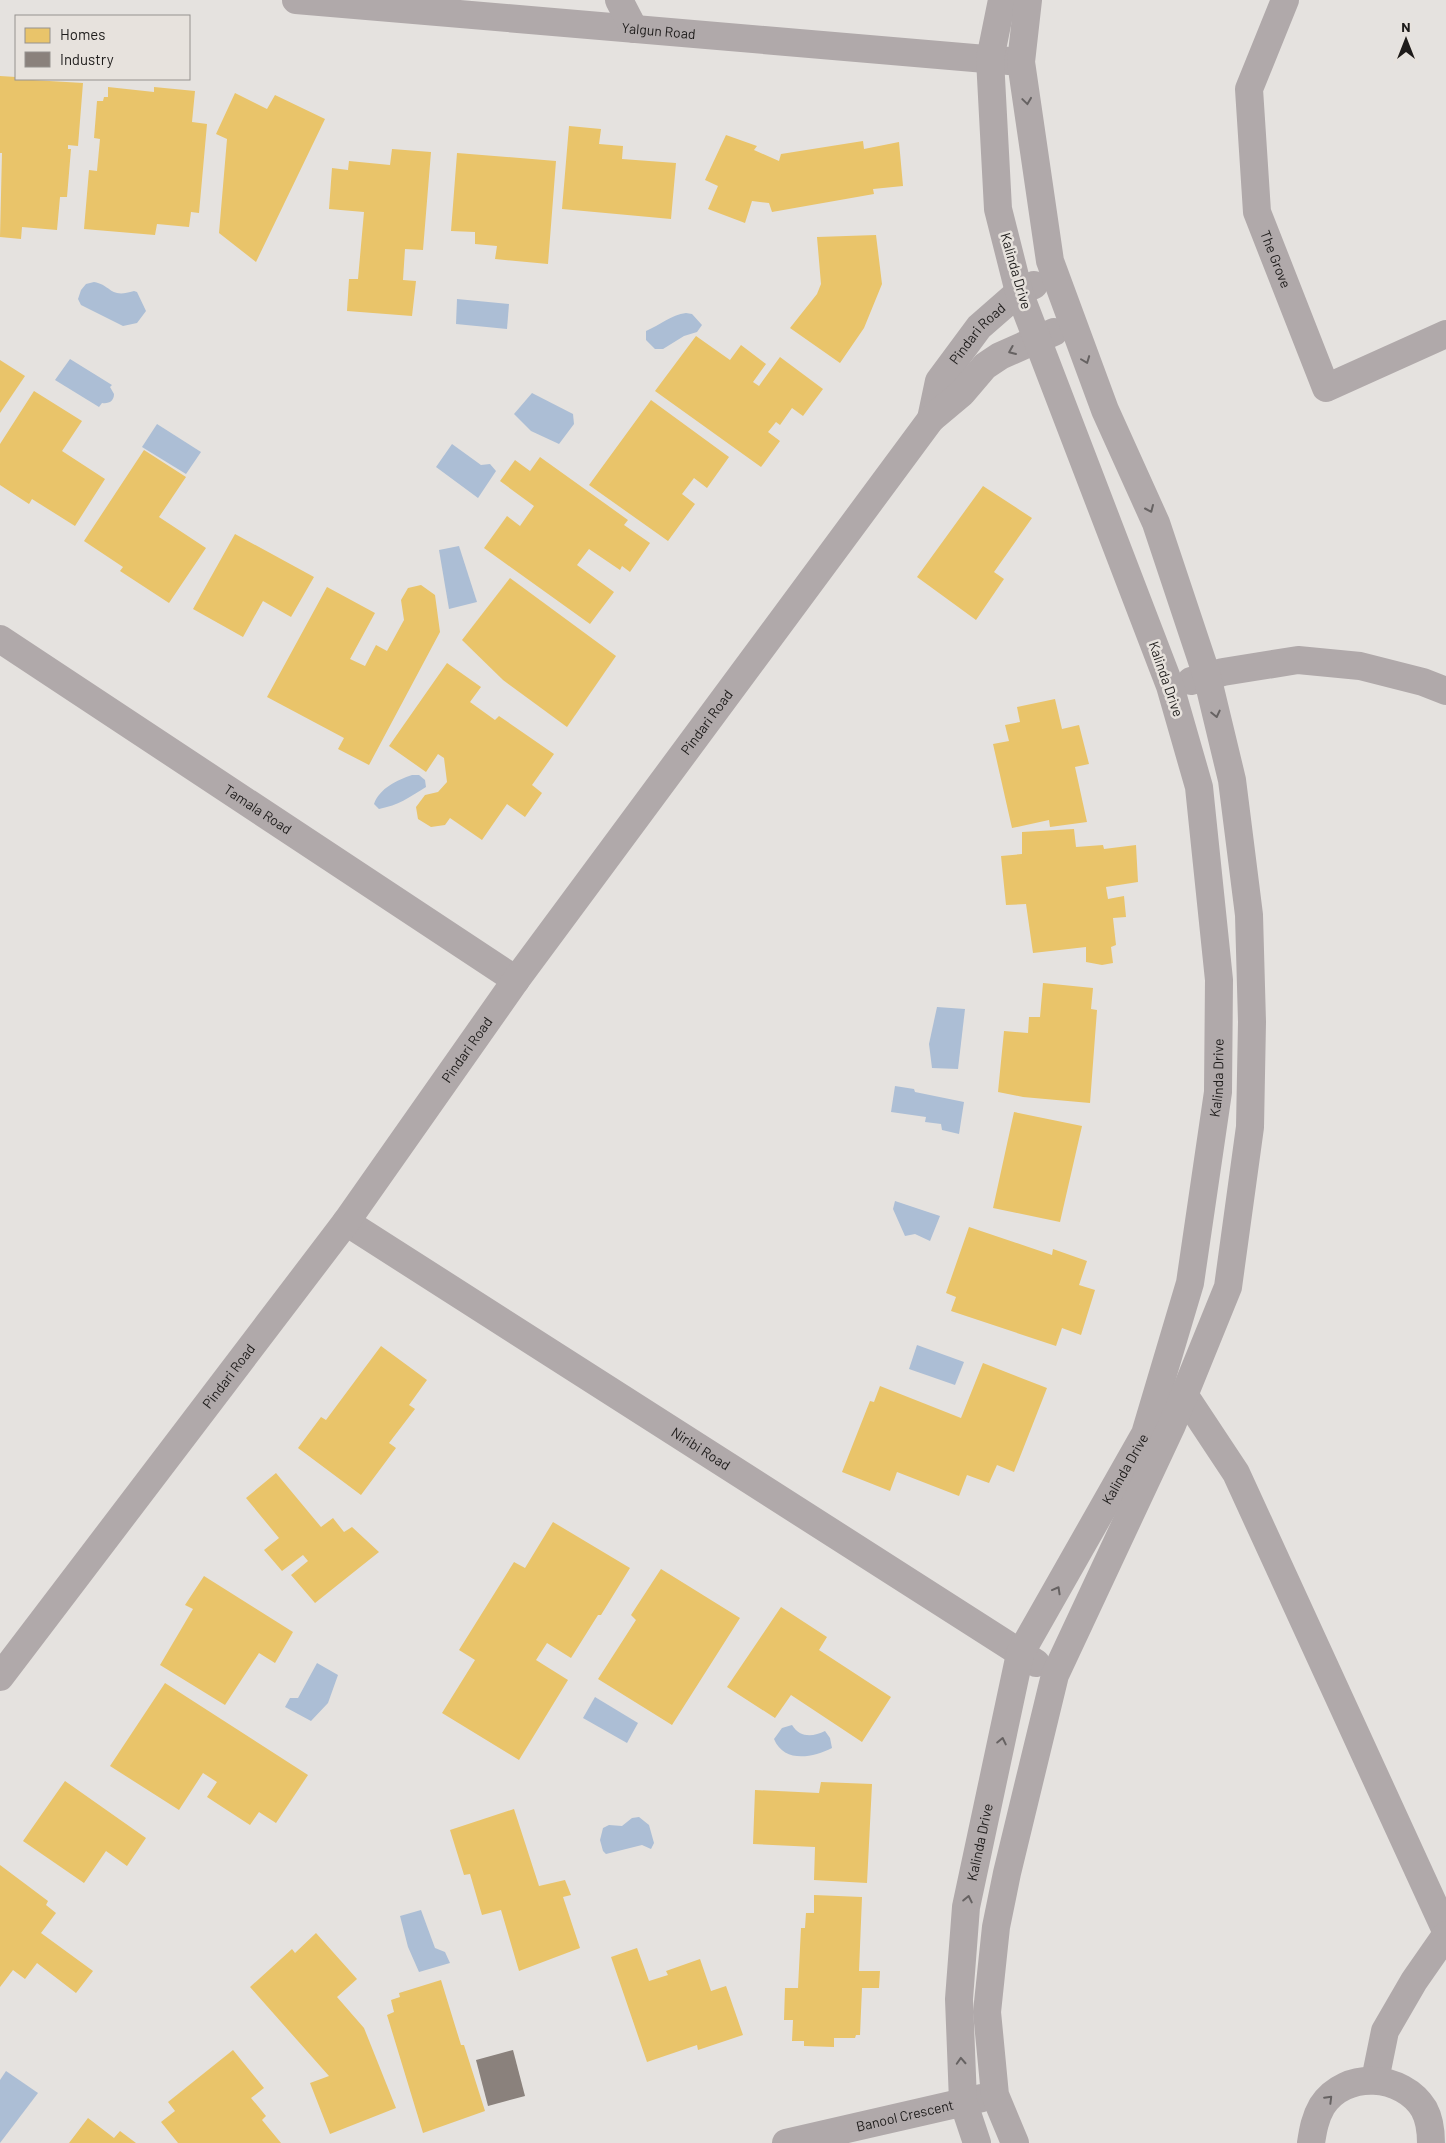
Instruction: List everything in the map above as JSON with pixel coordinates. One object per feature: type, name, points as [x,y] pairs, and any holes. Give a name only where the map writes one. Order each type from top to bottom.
[{"type":"street","name":"Yalgun Road","points":[[296,0],[1021,62]]},
{"type":"street","points":[[619,0],[634,29]]},
{"type":"street","name":"Kalinda Drive","points":[[977,2143],[963,2101],[958,1999],[966,1907],[1020,1654],[1144,1434],[1190,1284],[1218,1092],[1219,980],[1199,787],[1170,686],[1019,292],[998,209],[990,59],[1002,0]]},
{"type":"street","name":"Kalinda Drive","points":[[1014,2143],[995,2095],[987,2012],[996,1927],[1029,1776],[1055,1675],[1185,1396],[1228,1287],[1250,1127],[1252,1022],[1249,915],[1232,780],[1207,676],[1156,523],[1105,410],[1050,261],[1021,62],[1028,0]]},
{"type":"street","name":"The Grove","points":[[1285,0],[1249,89],[1258,212],[1326,388],[1446,334]]},
{"type":"street","name":"Pindari Road","points":[[931,419],[939,381],[979,327],[1019,292],[1055,275]]},
{"type":"street","name":"Pindari Road","points":[[0,1677],[346,1222],[516,980],[931,419],[962,393],[985,366],[1000,356],[1038,340],[1072,322]]},
{"type":"street","name":"Tamala Road","points":[[0,639],[516,980]]},
{"type":"street","points":[[1170,686],[1207,676],[1298,660],[1360,666],[1423,682],[1446,691]]},
{"type":"street","name":"Niribi Road","points":[[346,1222],[1055,1675]]},
{"type":"street","points":[[1185,1396],[1236,1473],[1446,1931]]},
{"type":"street","points":[[1375,2080],[1385,2031],[1404,1997],[1446,1935]]},
{"type":"street","points":[[1311,2143],[1314,2123],[1322,2105],[1327,2100],[1337,2091],[1355,2083],[1375,2080],[1394,2085],[1411,2095],[1424,2110],[1431,2128],[1431,2143]]},
{"type":"street","name":"Banool Crescent","points":[[786,2143],[995,2095]]},
{"type":"water","points":[[94,282],[115,292],[137,292],[146,311],[137,323],[123,326],[81,305],[78,299],[81,290],[86,284]]},
{"type":"water","points":[[457,299],[509,304],[507,329],[456,324]]},
{"type":"water","points":[[686,313],[692,314],[702,325],[697,332],[684,336],[663,349],[655,349],[646,340],[646,331],[670,318]]},
{"type":"water","points":[[70,359],[112,385],[110,387],[114,396],[112,400],[102,403],[99,407],[55,380]]},
{"type":"water","points":[[532,393],[573,414],[574,424],[559,444],[531,431],[514,414]]},
{"type":"water","points":[[157,424],[201,452],[186,474],[142,447]]},
{"type":"water","points":[[452,444],[481,465],[490,464],[496,471],[478,498],[436,467]]},
{"type":"water","points":[[459,546],[477,602],[449,609],[439,550]]},
{"type":"water","points":[[412,775],[419,775],[425,780],[426,787],[403,801],[392,805],[379,809],[374,804],[380,793],[385,789],[395,782]]},
{"type":"water","points":[[937,1007],[965,1009],[958,1069],[932,1068],[929,1044]]},
{"type":"water","points":[[895,1086],[964,1102],[959,1134],[942,1130],[941,1124],[925,1122],[926,1117],[891,1112]]},
{"type":"water","points":[[895,1201],[940,1216],[930,1241],[915,1234],[905,1236],[893,1209]]},
{"type":"water","points":[[917,1345],[964,1362],[955,1385],[909,1369]]},
{"type":"water","points":[[317,1663],[338,1675],[328,1703],[311,1721],[285,1707],[290,1698],[298,1698]]},
{"type":"water","points":[[595,1697],[638,1723],[627,1743],[583,1718]]},
{"type":"water","points":[[792,1725],[799,1732],[807,1735],[825,1731],[830,1738],[832,1748],[807,1756],[791,1755],[784,1752],[774,1739],[782,1728]]},
{"type":"water","points":[[639,1817],[649,1825],[654,1843],[651,1849],[642,1845],[606,1854],[603,1851],[600,1840],[603,1828],[609,1825],[622,1826],[632,1818]]},
{"type":"water","points":[[421,1910],[435,1948],[445,1952],[450,1963],[419,1972],[408,1947],[400,1916]]},
{"type":"water","points":[[6,2071],[38,2093],[0,2143],[0,2080]]},
{"type":"building: Homes","points":[[0,76],[15,77],[15,80],[83,83],[78,146],[68,145],[68,149],[71,149],[67,197],[60,197],[57,230],[22,227],[21,239],[0,237],[2,153],[0,153]]},
{"type":"building: Homes","points":[[108,87],[154,92],[154,87],[195,91],[192,122],[207,124],[199,213],[191,212],[189,227],[157,224],[155,235],[84,229],[89,170],[97,171],[100,139],[94,138],[97,101],[103,101],[104,97],[108,97]]},
{"type":"building: Homes","points":[[235,93],[267,109],[275,95],[325,119],[256,262],[219,233],[227,139],[216,134]]},
{"type":"building: Homes","points":[[569,126],[601,129],[599,144],[623,146],[622,159],[676,163],[671,219],[562,209]]},
{"type":"building: Homes","points":[[726,135],[757,146],[754,150],[779,161],[781,154],[863,141],[864,149],[899,142],[903,186],[873,189],[874,194],[772,212],[769,203],[752,201],[745,223],[708,209],[718,186],[705,180]]},
{"type":"building: Homes","points":[[392,149],[431,152],[423,250],[405,249],[403,280],[416,281],[412,316],[347,311],[349,279],[358,279],[364,212],[329,209],[332,168],[348,170],[349,161],[390,165]]},
{"type":"building: Homes","points":[[457,153],[556,161],[548,264],[495,259],[497,246],[475,244],[475,232],[451,231]]},
{"type":"building: Homes","points":[[876,235],[882,284],[864,328],[840,363],[790,328],[817,294],[821,284],[817,237]]},
{"type":"building: Homes","points":[[696,336],[730,360],[741,345],[766,364],[753,382],[759,386],[780,357],[823,389],[803,416],[792,408],[780,425],[776,422],[768,432],[780,441],[761,467],[655,391]]},
{"type":"building: Homes","points":[[0,360],[25,376],[0,413]]},
{"type":"building: Homes","points":[[34,391],[82,421],[62,451],[105,479],[75,526],[32,499],[29,504],[0,485],[0,444]]},
{"type":"building: Homes","points":[[651,400],[729,457],[707,488],[694,478],[682,494],[695,504],[668,541],[589,485]]},
{"type":"building: Homes","points":[[144,450],[186,477],[159,517],[206,548],[169,603],[120,571],[123,567],[84,541]]},
{"type":"building: Homes","points":[[540,457],[628,520],[624,525],[650,543],[630,572],[622,566],[620,570],[589,549],[577,565],[614,592],[590,624],[484,548],[507,516],[520,526],[534,506],[500,481],[515,460],[530,471]]},
{"type":"building: Homes","points":[[983,486],[1032,518],[994,572],[1004,579],[976,620],[917,577]]},
{"type":"building: Homes","points":[[235,534],[314,577],[291,617],[263,601],[243,637],[193,609]]},
{"type":"building: Homes","points":[[510,578],[616,656],[567,727],[503,680],[462,640]]},
{"type":"building: Homes","points":[[421,585],[435,595],[440,632],[369,765],[338,749],[344,738],[267,697],[327,587],[375,613],[350,659],[365,666],[376,645],[387,651],[404,620],[401,600],[408,588]]},
{"type":"building: Homes","points":[[447,663],[481,687],[470,702],[495,720],[499,716],[554,754],[532,785],[542,793],[525,817],[507,804],[482,840],[450,818],[445,825],[431,827],[418,819],[416,807],[425,795],[438,792],[447,782],[444,758],[438,754],[426,772],[389,746]]},
{"type":"building: Homes","points":[[1055,699],[1062,729],[1079,725],[1089,764],[1075,767],[1087,822],[1050,827],[1049,820],[1012,828],[993,744],[1009,741],[1005,725],[1020,722],[1017,707]]},
{"type":"building: Homes","points":[[1074,829],[1076,847],[1103,845],[1104,849],[1136,845],[1138,882],[1106,887],[1108,899],[1124,896],[1126,917],[1113,918],[1116,945],[1111,947],[1113,963],[1102,965],[1086,962],[1086,947],[1033,953],[1026,904],[1006,905],[1001,856],[1022,854],[1022,832]]},
{"type":"building: Homes","points":[[1043,983],[1093,988],[1091,1009],[1097,1010],[1090,1103],[1023,1097],[998,1092],[1004,1031],[1028,1033],[1029,1017],[1040,1017]]},
{"type":"building: Homes","points":[[1014,1112],[1082,1126],[1060,1222],[993,1208]]},
{"type":"building: Homes","points":[[969,1227],[1052,1255],[1053,1249],[1087,1261],[1079,1285],[1095,1290],[1081,1335],[1062,1328],[1056,1346],[951,1311],[956,1297],[946,1293]]},
{"type":"building: Homes","points":[[381,1346],[427,1380],[409,1405],[415,1409],[389,1443],[396,1448],[361,1495],[298,1448],[321,1417],[326,1420]]},
{"type":"building: Homes","points":[[983,1363],[1047,1388],[1014,1472],[997,1465],[989,1483],[967,1475],[959,1496],[897,1472],[890,1491],[842,1472],[870,1401],[874,1402],[880,1386],[961,1418]]},
{"type":"building: Homes","points":[[276,1473],[321,1527],[333,1518],[344,1532],[352,1527],[379,1552],[315,1603],[291,1575],[308,1561],[303,1555],[282,1571],[264,1550],[279,1538],[246,1498]]},
{"type":"building: Homes","points":[[553,1522],[630,1568],[601,1615],[598,1615],[571,1658],[547,1643],[536,1660],[568,1680],[519,1760],[442,1713],[475,1660],[459,1650],[514,1562],[525,1568]]},
{"type":"building: Homes","points":[[661,1569],[740,1618],[672,1725],[598,1679],[636,1620],[631,1615]]},
{"type":"building: Homes","points":[[204,1576],[293,1632],[275,1663],[259,1653],[225,1705],[160,1665],[193,1609],[185,1605]]},
{"type":"building: Homes","points":[[781,1607],[827,1637],[819,1650],[891,1697],[862,1742],[791,1695],[775,1718],[727,1687]]},
{"type":"building: Homes","points":[[165,1683],[308,1775],[276,1823],[259,1812],[250,1825],[207,1797],[217,1782],[203,1773],[179,1810],[110,1766]]},
{"type":"building: Homes","points":[[65,1781],[146,1838],[127,1866],[106,1851],[84,1883],[23,1841]]},
{"type":"building: Homes","points":[[821,1782],[872,1784],[867,1883],[814,1880],[815,1847],[753,1844],[755,1790],[819,1793]]},
{"type":"building: Homes","points":[[514,1809],[539,1886],[565,1880],[571,1895],[563,1897],[580,1948],[519,1971],[501,1910],[482,1915],[470,1874],[464,1875],[450,1830]]},
{"type":"building: Homes","points":[[0,1865],[48,1901],[46,1905],[56,1913],[41,1933],[93,1971],[76,1993],[37,1963],[25,1979],[13,1970],[0,1987]]},
{"type":"building: Homes","points":[[814,1895],[862,1897],[859,1971],[880,1971],[879,1988],[862,1988],[860,2035],[856,2035],[855,2038],[834,2038],[834,2047],[804,2046],[804,2041],[792,2041],[793,2020],[784,2020],[785,1988],[798,1988],[801,1928],[805,1928],[806,1913],[814,1913]]},
{"type":"building: Homes","points":[[316,1933],[357,1979],[337,1997],[364,2028],[396,2108],[330,2134],[310,2083],[329,2076],[250,1987],[292,1949],[295,1953]]},
{"type":"building: Homes","points":[[637,1948],[649,1981],[668,1975],[666,1971],[700,1959],[711,1991],[726,1986],[743,2035],[698,2050],[697,2045],[647,2062],[611,1957]]},
{"type":"building: Homes","points":[[441,1980],[461,2045],[464,2045],[485,2111],[423,2133],[387,2015],[394,2012],[391,2000],[400,1997],[399,1993]]},
{"type":"building: Homes","points":[[233,2050],[264,2088],[251,2098],[266,2116],[262,2120],[281,2143],[178,2143],[161,2122],[175,2111],[168,2102]]},
{"type":"building: Homes","points":[[88,2118],[114,2138],[120,2131],[136,2143],[69,2143]]},
{"type":"building: Industry","points":[[513,2050],[525,2096],[488,2106],[476,2060]]}]
